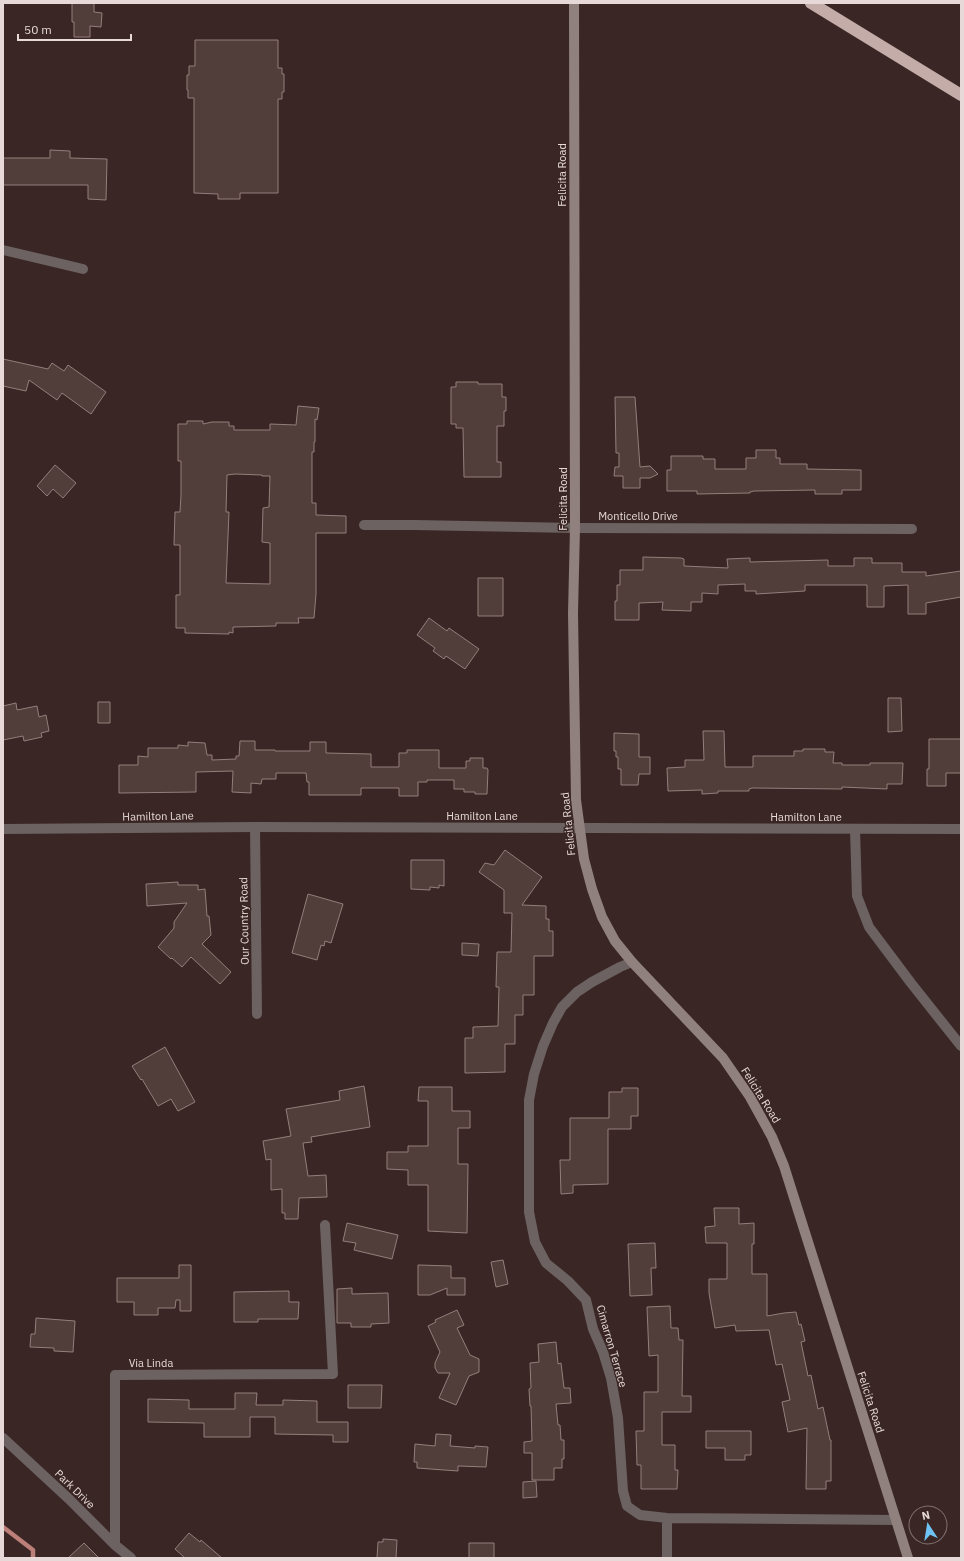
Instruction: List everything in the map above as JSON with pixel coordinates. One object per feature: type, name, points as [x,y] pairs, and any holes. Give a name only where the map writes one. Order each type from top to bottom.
[{"type":"highway","points":[[811,3],[961,95]]},
{"type":"main road","name":"Felicita Road","points":[[574,3],[575,528],[573,614],[576,800],[584,859],[602,917],[616,941],[632,962],[723,1058],[750,1097],[772,1137],[784,1166],[908,1558]]},
{"type":"street","points":[[3,250],[83,269]]},
{"type":"street","name":"Monticello Drive","points":[[364,526],[414,525],[575,528],[912,529]]},
{"type":"street","name":"Hamilton Lane","points":[[3,829],[255,827],[961,829]]},
{"type":"street","name":"Our Country Road","points":[[255,827],[257,1014]]},
{"type":"street","points":[[856,829],[857,896],[869,927],[961,1046]]},
{"type":"street","name":"Cimarron Terrace","points":[[632,962],[592,982],[577,992],[562,1007],[543,1046],[534,1074],[529,1100],[530,1212],[535,1242],[546,1263],[568,1281],[586,1300],[593,1329],[611,1378],[618,1418],[623,1491],[627,1506],[640,1515],[667,1518],[896,1520]]},
{"type":"street","name":"Via Linda","points":[[115,1545],[115,1375],[333,1374],[325,1225]]},
{"type":"street","name":"Park Drive","points":[[3,1438],[69,1499],[115,1545],[131,1558]]},
{"type":"street","points":[[667,1518],[667,1558]]},
{"type":"building","points":[[72,3],[94,3],[94,12],[102,13],[101,27],[90,26],[90,37],[74,37]]},
{"type":"building","points":[[195,40],[278,40],[278,68],[282,68],[282,74],[284,74],[284,92],[282,92],[282,99],[278,99],[278,193],[240,193],[240,199],[218,199],[218,194],[194,193],[194,98],[188,98],[187,75],[189,75],[189,66],[195,66]]},
{"type":"building","points":[[50,150],[70,151],[70,158],[107,159],[106,200],[88,199],[88,185],[3,185],[3,158],[50,158]]},
{"type":"building","points":[[3,359],[48,369],[52,363],[64,371],[68,365],[106,392],[91,414],[62,393],[57,400],[29,380],[26,391],[3,386]]},
{"type":"building","points":[[456,382],[502,384],[502,397],[506,397],[506,411],[504,411],[504,426],[497,426],[497,462],[501,462],[501,477],[464,477],[463,428],[456,428],[456,424],[451,424],[451,387],[456,387]]},
{"type":"building","points":[[615,397],[635,397],[640,467],[650,466],[658,474],[650,478],[640,478],[640,488],[623,488],[623,476],[614,476],[615,467],[619,467],[619,453],[616,453]]},
{"type":"building","points":[[298,406],[319,408],[317,420],[315,419],[315,442],[314,452],[312,452],[312,503],[316,503],[316,515],[346,516],[346,533],[316,533],[316,594],[314,618],[298,618],[299,623],[276,623],[276,626],[233,627],[233,633],[229,632],[229,634],[185,633],[185,628],[176,628],[176,595],[180,595],[180,545],[174,545],[175,512],[180,512],[181,495],[181,461],[178,461],[178,424],[187,424],[187,421],[203,421],[203,424],[212,422],[229,422],[229,426],[234,426],[234,430],[270,430],[270,424],[296,425]],"holes":[[[227,475],[270,476],[269,507],[263,508],[262,542],[270,543],[270,584],[226,583],[229,512],[226,512]]]},
{"type":"building","points":[[756,450],[776,450],[776,458],[780,458],[780,464],[807,464],[807,469],[861,470],[861,490],[842,490],[842,494],[815,494],[815,490],[697,494],[697,491],[667,491],[667,470],[671,470],[671,456],[703,456],[703,459],[715,459],[715,469],[746,469],[746,458],[756,458]]},
{"type":"building","points":[[55,465],[76,483],[63,498],[53,489],[47,496],[37,486]]},
{"type":"building","points":[[643,557],[681,558],[684,559],[684,566],[728,568],[727,559],[750,558],[750,562],[828,560],[828,566],[854,566],[854,558],[872,558],[872,563],[902,563],[902,572],[926,572],[926,576],[961,571],[961,597],[926,603],[926,614],[908,614],[908,585],[884,586],[884,607],[867,607],[867,585],[805,585],[805,591],[756,594],[756,591],[745,591],[745,584],[718,585],[718,594],[702,593],[702,602],[691,602],[691,611],[662,610],[663,602],[639,603],[639,620],[615,620],[615,601],[617,601],[617,585],[620,585],[620,570],[643,570]]},
{"type":"building","points":[[478,578],[503,578],[503,616],[478,616]]},
{"type":"building","points":[[429,618],[447,631],[449,628],[479,649],[465,669],[446,656],[444,659],[433,651],[435,648],[417,635]]},
{"type":"building","points":[[888,698],[901,698],[902,731],[888,732]]},
{"type":"building","points":[[98,702],[110,702],[110,723],[98,723]]},
{"type":"building","points":[[16,703],[17,710],[37,706],[39,717],[46,715],[49,731],[41,733],[42,737],[24,741],[23,736],[3,740],[3,706]]},
{"type":"building","points":[[703,731],[724,731],[725,767],[753,767],[753,756],[794,756],[794,751],[803,751],[803,749],[825,749],[825,752],[834,752],[833,763],[842,763],[842,765],[903,763],[902,784],[887,784],[887,789],[842,787],[842,789],[752,788],[749,789],[749,791],[718,791],[718,793],[702,794],[702,790],[668,791],[667,768],[685,767],[685,760],[704,760]]},
{"type":"building","points":[[614,733],[639,734],[639,757],[650,757],[650,774],[639,774],[638,785],[621,785],[621,769],[618,769],[618,757],[616,757],[616,751],[614,751]]},
{"type":"building","points":[[929,739],[961,739],[961,773],[946,773],[946,786],[927,786],[927,769],[929,769]]},
{"type":"building","points":[[240,741],[255,741],[255,750],[275,751],[310,751],[310,742],[326,742],[326,753],[371,754],[371,767],[399,767],[399,753],[407,753],[407,750],[439,750],[439,768],[466,768],[466,761],[470,761],[470,758],[483,758],[483,768],[487,768],[488,770],[487,794],[475,794],[475,792],[464,792],[464,789],[454,789],[454,780],[427,780],[427,782],[418,782],[418,796],[399,796],[399,788],[361,788],[361,795],[309,795],[309,782],[307,782],[306,773],[276,773],[276,779],[262,779],[261,784],[251,783],[251,793],[232,792],[233,771],[196,772],[196,792],[119,793],[119,765],[138,765],[138,756],[148,757],[148,748],[178,748],[178,745],[188,746],[188,742],[205,743],[207,755],[212,755],[212,760],[236,759],[236,756],[239,756]]},
{"type":"building","points":[[505,850],[542,877],[522,905],[546,906],[546,919],[549,919],[549,931],[553,931],[553,956],[534,956],[534,995],[523,995],[523,1015],[515,1015],[515,1044],[505,1044],[505,1072],[465,1073],[465,1038],[473,1038],[473,1027],[498,1026],[499,987],[496,987],[497,952],[511,952],[512,913],[504,913],[504,890],[479,872],[485,863],[494,865]]},
{"type":"building","points":[[411,860],[444,860],[444,886],[439,885],[439,888],[430,887],[430,890],[411,889]]},
{"type":"building","points":[[178,882],[178,885],[198,885],[198,890],[205,889],[207,916],[209,916],[211,935],[202,944],[231,972],[220,984],[191,957],[182,967],[158,947],[174,928],[174,922],[187,903],[147,906],[146,884]]},
{"type":"building","points":[[308,894],[343,904],[331,943],[325,941],[324,946],[321,945],[317,960],[292,953]]},
{"type":"building","points":[[462,943],[479,944],[478,956],[462,955]]},
{"type":"building","points":[[165,1047],[195,1102],[178,1111],[171,1099],[158,1106],[142,1079],[141,1080],[132,1066]]},
{"type":"building","points":[[364,1086],[370,1127],[311,1137],[312,1142],[303,1143],[308,1176],[326,1175],[327,1197],[299,1198],[298,1219],[285,1219],[285,1213],[282,1213],[282,1189],[271,1190],[271,1159],[266,1160],[263,1141],[291,1136],[286,1109],[340,1100],[339,1091]]},
{"type":"building","points":[[419,1087],[452,1087],[452,1111],[470,1111],[470,1128],[458,1128],[458,1164],[468,1164],[467,1233],[428,1231],[428,1185],[408,1185],[408,1170],[387,1169],[387,1152],[408,1152],[408,1146],[428,1146],[428,1101],[418,1101]]},
{"type":"building","points":[[622,1088],[638,1088],[638,1116],[631,1116],[631,1129],[608,1129],[608,1184],[573,1185],[573,1193],[561,1194],[560,1160],[570,1160],[570,1118],[609,1118],[609,1092],[622,1092]]},
{"type":"building","points":[[714,1208],[739,1208],[739,1224],[754,1223],[752,1274],[767,1274],[767,1316],[796,1312],[799,1325],[801,1324],[805,1341],[801,1342],[808,1376],[811,1375],[818,1409],[823,1407],[831,1440],[831,1481],[826,1481],[826,1489],[806,1489],[807,1428],[788,1432],[782,1402],[790,1400],[782,1364],[776,1365],[769,1330],[736,1331],[735,1325],[715,1328],[709,1293],[709,1279],[727,1279],[727,1243],[706,1243],[705,1227],[715,1226]]},
{"type":"building","points":[[347,1223],[398,1235],[392,1259],[354,1250],[356,1243],[343,1241]]},
{"type":"building","points":[[655,1243],[656,1268],[651,1268],[652,1295],[630,1296],[628,1244]]},
{"type":"building","points":[[503,1260],[508,1284],[496,1287],[491,1262]]},
{"type":"building","points":[[179,1265],[191,1265],[191,1311],[180,1311],[180,1300],[176,1300],[175,1308],[158,1308],[158,1315],[134,1315],[134,1302],[117,1302],[117,1278],[179,1278]]},
{"type":"building","points":[[418,1265],[451,1266],[451,1278],[465,1278],[465,1295],[447,1295],[447,1288],[430,1295],[418,1295]]},
{"type":"building","points":[[352,1288],[352,1294],[388,1293],[389,1323],[371,1324],[371,1327],[351,1327],[351,1323],[337,1323],[337,1289]]},
{"type":"building","points":[[289,1291],[289,1302],[299,1302],[298,1319],[258,1319],[258,1322],[234,1322],[234,1292]]},
{"type":"building","points":[[670,1306],[671,1328],[678,1328],[679,1340],[683,1340],[682,1396],[691,1396],[691,1412],[662,1412],[662,1445],[675,1445],[675,1470],[678,1470],[677,1489],[641,1489],[641,1465],[637,1465],[636,1431],[644,1431],[644,1392],[658,1392],[658,1355],[649,1356],[647,1307]]},
{"type":"building","points":[[457,1310],[464,1325],[457,1328],[470,1355],[479,1359],[479,1372],[469,1376],[456,1405],[439,1398],[450,1373],[438,1373],[435,1368],[435,1363],[440,1352],[428,1326],[436,1322],[435,1320]]},
{"type":"building","points":[[36,1318],[75,1321],[73,1352],[54,1351],[54,1348],[30,1347],[31,1334],[35,1334]]},
{"type":"building","points":[[556,1342],[558,1364],[561,1363],[564,1388],[570,1388],[571,1403],[556,1404],[561,1440],[564,1440],[564,1459],[562,1459],[562,1468],[554,1468],[554,1480],[532,1480],[532,1453],[524,1453],[524,1442],[532,1441],[529,1389],[531,1388],[530,1363],[539,1362],[538,1344]]},
{"type":"building","points":[[348,1385],[382,1385],[381,1408],[348,1408]]},
{"type":"building","points":[[235,1393],[257,1393],[256,1405],[283,1405],[283,1400],[317,1401],[317,1422],[348,1422],[348,1442],[333,1442],[333,1435],[275,1434],[275,1417],[250,1417],[250,1437],[204,1437],[204,1423],[148,1422],[148,1399],[189,1400],[189,1409],[235,1409]]},
{"type":"building","points":[[706,1431],[751,1431],[751,1455],[745,1455],[745,1460],[725,1460],[725,1448],[706,1448]]},
{"type":"building","points":[[436,1434],[451,1435],[450,1446],[475,1448],[475,1446],[488,1447],[486,1467],[458,1466],[458,1471],[417,1468],[417,1462],[414,1462],[415,1444],[435,1446]]},
{"type":"building","points":[[536,1481],[537,1497],[523,1498],[523,1482]]},
{"type":"building","points":[[189,1533],[200,1542],[201,1540],[222,1558],[185,1558],[175,1549]]},
{"type":"building","points":[[383,1539],[397,1540],[396,1558],[377,1558],[378,1542],[383,1542]]},
{"type":"building","points":[[84,1543],[99,1558],[68,1558]]},
{"type":"building","points":[[469,1543],[494,1543],[494,1558],[469,1558]]},
{"type":"waterway","points":[[3,1527],[33,1550],[33,1558]]}]
